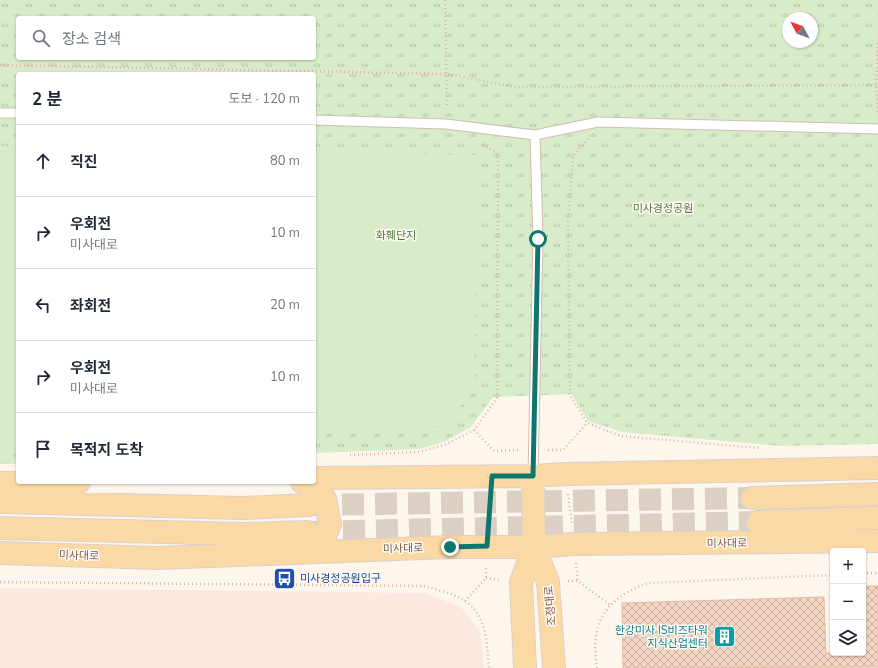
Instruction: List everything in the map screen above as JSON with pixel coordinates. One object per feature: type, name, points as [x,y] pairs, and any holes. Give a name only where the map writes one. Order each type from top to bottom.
[{"type":"main road","points":[[316,478],[533,476],[566,474],[878,468]]},
{"type":"main road","name":"조정대로","points":[[533,476],[534,547],[548,582],[554,668]]},
{"type":"main road","points":[[0,484],[16,484]]},
{"type":"main road","points":[[305,542],[324,538],[330,524],[325,499],[314,487],[307,484]]},
{"type":"main road","points":[[752,498],[878,494]]},
{"type":"main road","points":[[0,502],[242,508],[310,505]]},
{"type":"main road","points":[[758,522],[878,518]]},
{"type":"main road","name":"미사대로","points":[[0,528],[243,534],[305,542],[534,547],[574,544],[878,541]]},
{"type":"main road","name":"미사대로","points":[[0,553],[158,558],[305,542]]},
{"type":"main road","name":"조정대로","points":[[525,668],[521,582],[534,547]]},
{"type":"lane","points":[[0,113],[16,113]]},
{"type":"lane","points":[[316,120],[446,124],[535,134],[598,122],[878,129]]},
{"type":"lane","points":[[533,476],[538,239],[535,134]]},
{"type":"path","points":[[445,0],[447,106]]},
{"type":"path","points":[[878,43],[878,112]]},
{"type":"path","points":[[0,65],[447,74],[515,87],[877,85]]},
{"type":"path","points":[[588,139],[573,156],[568,223],[570,395],[587,423],[621,436],[767,449]]},
{"type":"path","points":[[344,456],[419,452],[447,444],[474,430],[497,398],[498,164],[496,152],[482,144]]},
{"type":"path","points":[[587,423],[563,450],[578,581],[610,605]]},
{"type":"path","points":[[466,601],[486,578],[494,451],[474,430]]},
{"type":"path","points":[[866,573],[878,573]]},
{"type":"path","points":[[597,668],[595,639],[600,622],[610,605],[626,593],[649,583],[830,575]]},
{"type":"path","points":[[0,582],[424,586],[466,601],[476,612],[485,632],[489,668]]},
{"type":"shaded area","points":[[0,588],[425,593],[461,607],[480,632],[484,668],[0,668]]},
{"type":"green space","name":"미사경정공원","points":[[0,0],[878,0],[878,444],[782,446],[622,432],[588,421],[572,394],[493,397],[471,427],[446,441],[419,449],[316,453],[316,72],[16,72],[16,464],[0,464]]},
{"type":"green space","points":[[0,146],[16,147],[16,447],[0,448]]},
{"type":"green space","name":"화훼단지","points":[[316,152],[478,155],[474,385],[447,426],[316,433]]},
{"type":"building","name":"한강미사 IS비즈타워 지식산업센터","points":[[866,586],[878,586],[878,667],[623,668],[622,603],[824,597],[826,653],[830,653],[830,656],[866,656]]},
{"type":"tunnel","points":[[309,505],[752,498]]},
{"type":"tunnel","points":[[310,532],[758,522]]},
{"type":"place","name":"미사경정공원입구","points":[[285,578]]},
{"type":"place","name":"한강미사 IS비즈타워 지식산업센터","points":[[724,636]]},
{"type":"route","points":[[450,547],[487,546],[492,476],[533,476],[538,239]]}]
